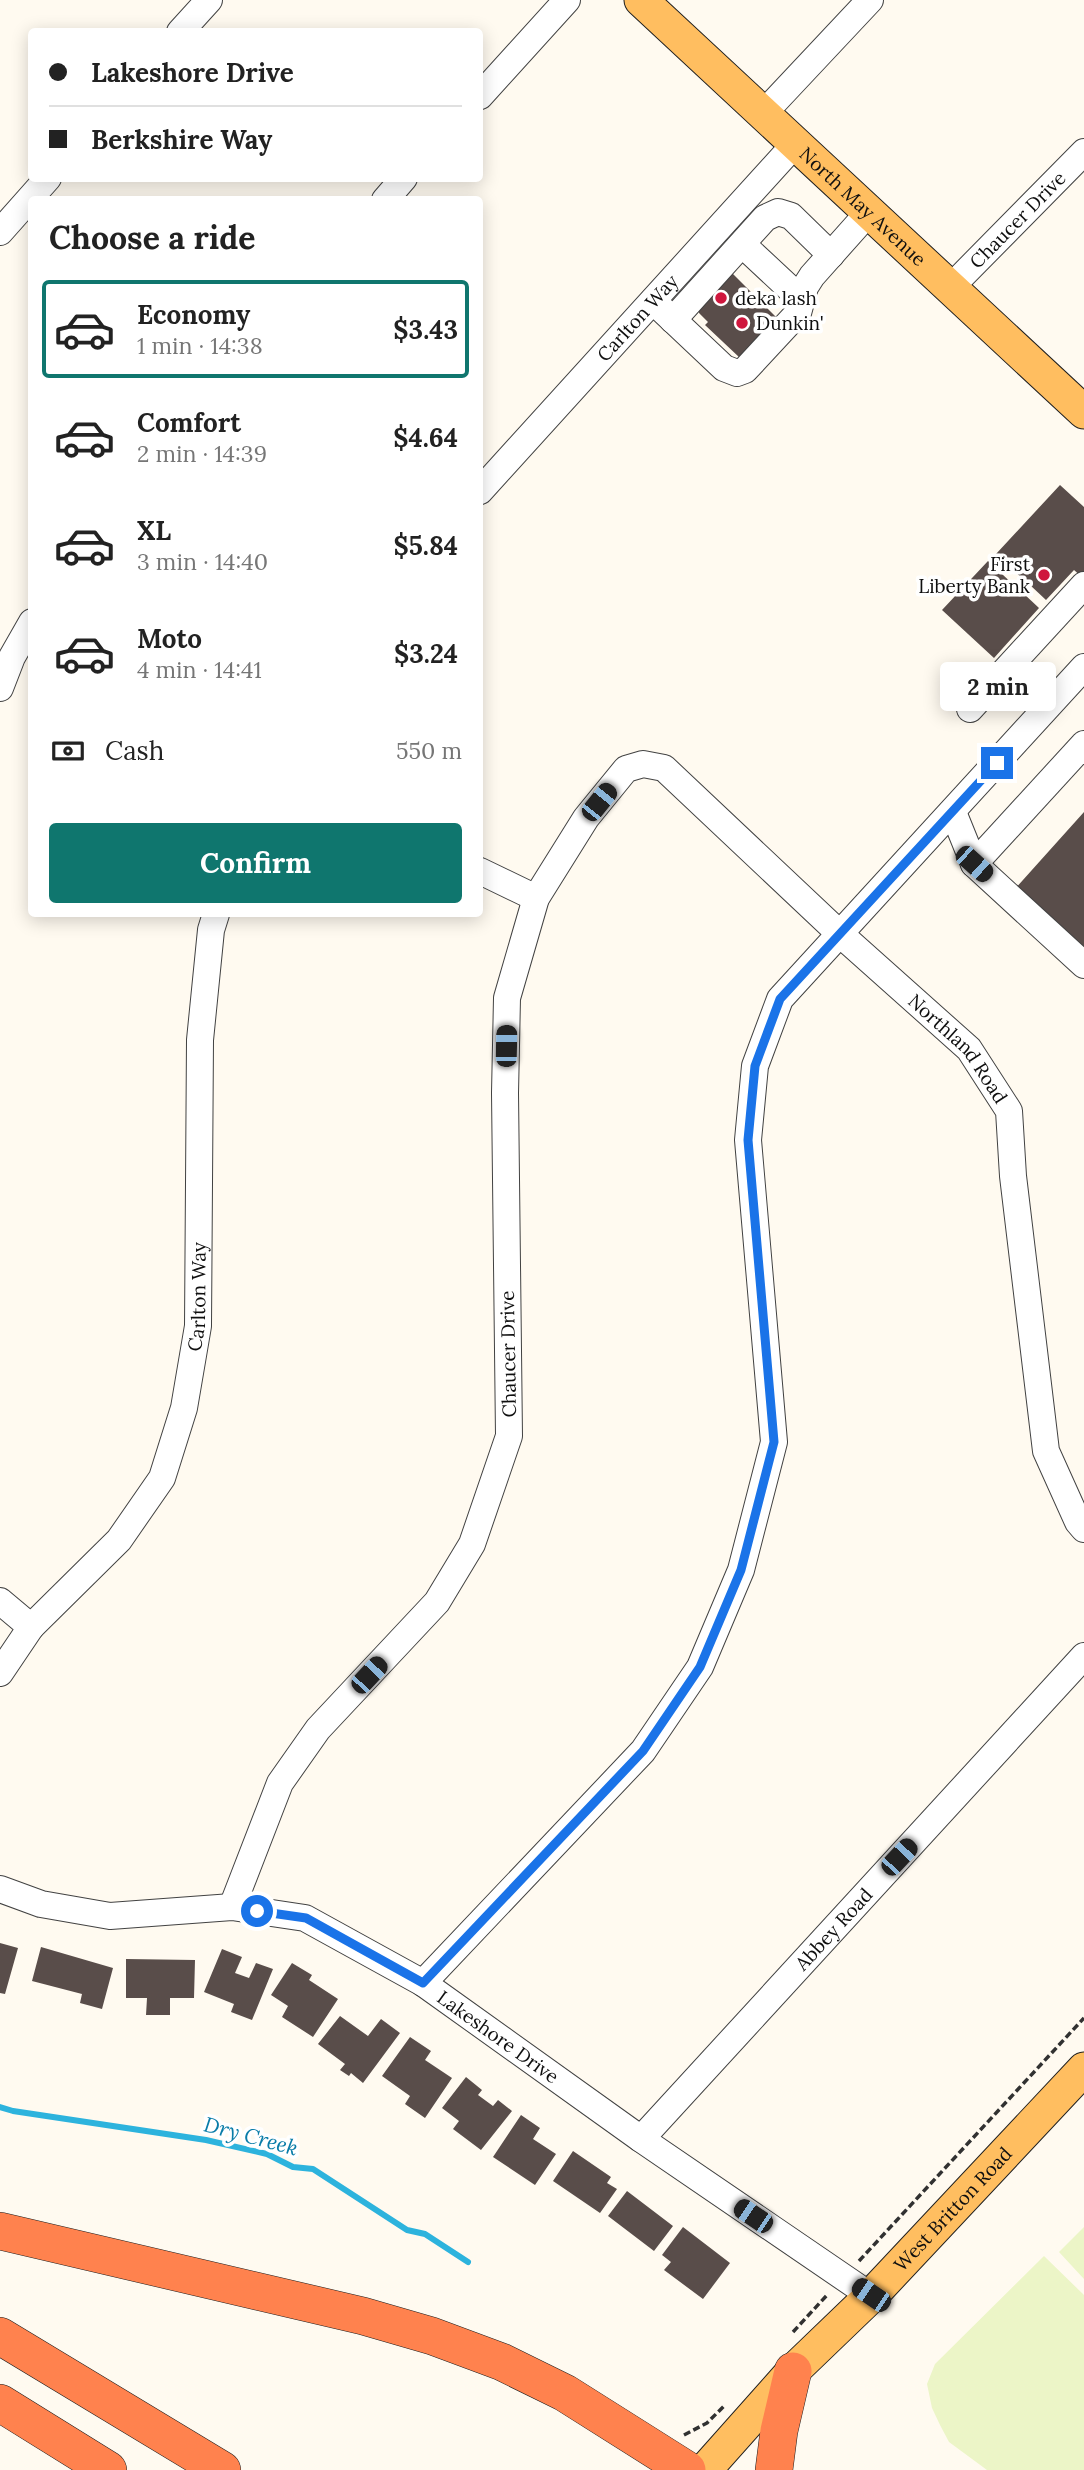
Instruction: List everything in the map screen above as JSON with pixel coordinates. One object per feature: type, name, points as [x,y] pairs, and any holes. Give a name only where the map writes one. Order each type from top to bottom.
[{"type":"highway","points":[[0,2231],[363,2316],[432,2336],[502,2362],[681,2454]]},
{"type":"highway","points":[[0,2336],[222,2470]]},
{"type":"highway","points":[[774,2470],[790,2355]]},
{"type":"highway","points":[[0,2403],[108,2470]]},
{"type":"main road","name":"North May Avenue","points":[[641,0],[1084,412]]},
{"type":"main road","name":"West Britton Road","points":[[705,2470],[790,2355],[871,2295],[1084,2069]]},
{"type":"street","points":[[184,28],[209,0]]},
{"type":"street","points":[[483,93],[567,0]]},
{"type":"street","points":[[763,114],[870,0]]},
{"type":"street","name":"Carlton Way","points":[[483,488],[795,144]]},
{"type":"street","name":"Chaucer Drive","points":[[950,288],[1084,152]]},
{"type":"street","points":[[32,196],[44,182]]},
{"type":"street","points":[[388,196],[401,182]]},
{"type":"street","points":[[0,232],[28,200]]},
{"type":"street","points":[[673,320],[765,218],[778,212],[791,216],[831,255]]},
{"type":"street","points":[[653,301],[724,368],[737,373],[745,370],[798,313],[812,276],[869,212]]},
{"type":"street","points":[[742,244],[802,300]]},
{"type":"street","points":[[970,709],[1084,585]]},
{"type":"street","points":[[0,688],[28,630]]},
{"type":"street","points":[[423,1983],[643,1751],[700,1667],[741,1570],[774,1442],[748,1140],[755,1066],[780,999],[1084,669]]},
{"type":"street","points":[[974,864],[1084,744]]},
{"type":"street","name":"Chaucer Drive","points":[[232,1907],[280,1783],[318,1729],[437,1602],[472,1545],[509,1436],[505,1093],[507,999],[536,898],[594,808],[626,769],[643,764]]},
{"type":"street","name":"Northland Road","points":[[643,764],[664,768],[839,933],[969,1049],[1009,1111],[1013,1176],[1046,1451],[1084,1530]]},
{"type":"street","points":[[953,812],[974,864],[1084,965]]},
{"type":"street","points":[[483,872],[536,898]]},
{"type":"street","name":"Carlton Way","points":[[31,1627],[119,1540],[162,1478],[184,1408],[198,1326],[200,1040],[211,930],[215,917]]},
{"type":"street","points":[[0,1601],[31,1627],[0,1673]]},
{"type":"street","name":"Abbey Road","points":[[640,2139],[1084,1656]]},
{"type":"street","name":"Lakeshore Drive","points":[[0,1889],[41,1904],[110,1916],[232,1907],[306,1918],[423,1983],[640,2139],[871,2295]]},
{"type":"path","name":"West Britton Road","points":[[856,2264],[1084,2018]]},
{"type":"path","points":[[790,2355],[823,2300]]},
{"type":"path","points":[[681,2454],[683,2436],[707,2423],[726,2404]]},
{"type":"green space","points":[[1084,2227],[1084,2279],[1059,2252]]},
{"type":"green space","points":[[1044,2256],[1084,2295],[1084,2470],[987,2470],[949,2442],[932,2408],[927,2384],[935,2364]]},
{"type":"building","points":[[730,271],[780,321],[740,358],[705,325],[708,322],[699,313],[699,303]]},
{"type":"building","name":"First Liberty Bank","points":[[1060,485],[1084,507],[1084,579],[1074,570],[1046,600],[1030,585],[1023,593],[1039,608],[994,658],[942,610],[988,561],[1017,588],[1024,580],[996,554]]},
{"type":"building","points":[[1084,812],[1084,953],[1014,890]]},
{"type":"building","points":[[0,1943],[18,1948],[5,1994],[0,1993]]},
{"type":"building","points":[[41,1947],[113,1968],[102,2009],[80,2003],[82,1994],[32,1981]]},
{"type":"building","points":[[222,1949],[242,1957],[235,1973],[249,1978],[256,1963],[273,1969],[252,2020],[231,2012],[234,2004],[204,1992]]},
{"type":"building","points":[[126,1959],[195,1960],[194,1998],[170,1998],[170,2015],[146,2015],[147,1998],[126,1998]]},
{"type":"building","points":[[292,1963],[312,1975],[309,1980],[338,1999],[313,2037],[282,2017],[288,2006],[271,1995]]},
{"type":"building","points":[[340,2016],[368,2036],[381,2019],[400,2033],[363,2083],[351,2073],[349,2076],[340,2070],[345,2064],[318,2044]]},
{"type":"building","points":[[410,2037],[431,2051],[425,2060],[452,2078],[425,2118],[405,2104],[410,2096],[382,2076]]},
{"type":"building","points":[[466,2077],[482,2090],[478,2095],[493,2106],[498,2100],[512,2111],[481,2150],[453,2129],[459,2121],[442,2108]]},
{"type":"building","points":[[521,2115],[540,2128],[533,2139],[556,2154],[535,2185],[493,2157]]},
{"type":"building","points":[[573,2151],[611,2177],[607,2183],[617,2189],[600,2213],[553,2181]]},
{"type":"building","points":[[627,2191],[673,2226],[654,2251],[608,2216]]},
{"type":"building","points":[[683,2227],[730,2263],[703,2299],[664,2270],[671,2262],[662,2255]]},
{"type":"waterway","name":"Dry Creek","points":[[0,2107],[206,2140],[267,2154],[293,2167],[313,2169],[407,2230],[425,2234],[468,2262]]},
{"type":"place","name":"deka lash","points":[[721,298]]},
{"type":"place","name":"Dunkin'","points":[[742,323]]},
{"type":"place","name":"First Liberty Bank","points":[[1044,575]]},
{"type":"route","points":[[257,1911],[306,1918],[423,1983],[643,1751],[700,1667],[741,1570],[774,1442],[748,1140],[755,1066],[780,999],[997,763]]}]
